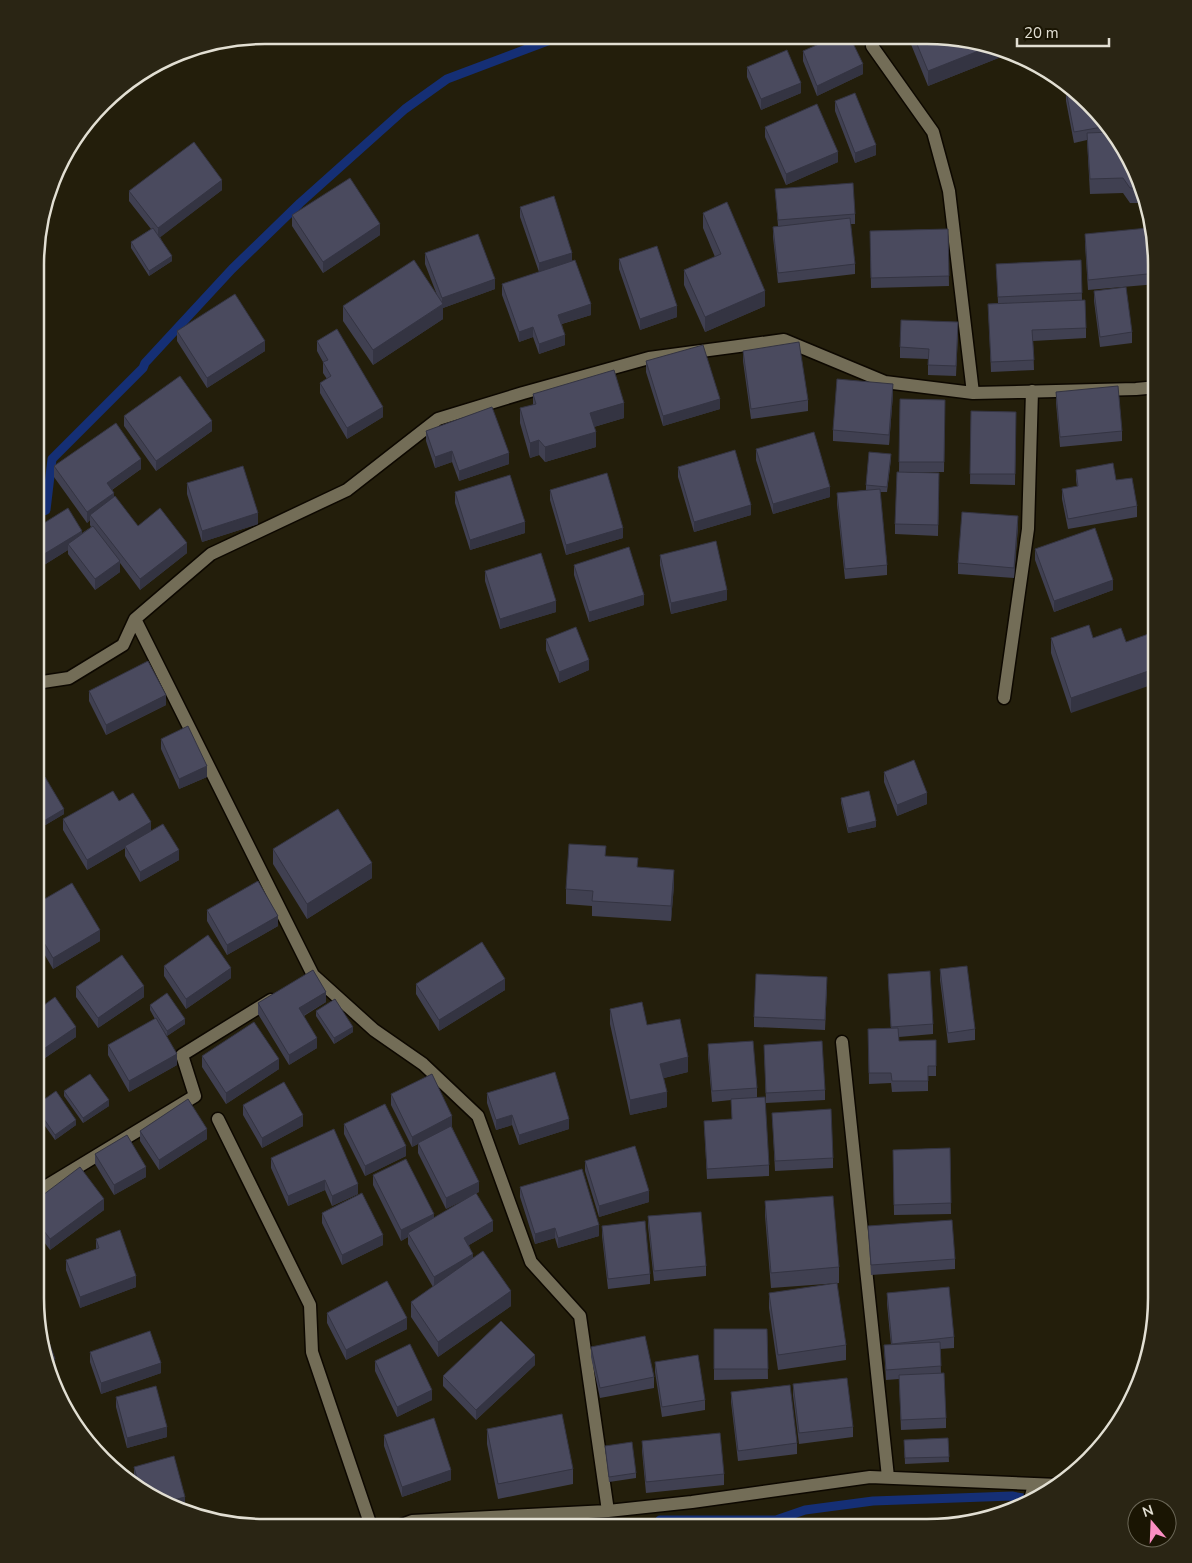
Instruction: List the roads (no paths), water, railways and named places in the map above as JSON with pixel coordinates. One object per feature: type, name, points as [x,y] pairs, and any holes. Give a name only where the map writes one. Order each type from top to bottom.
[{"type":"street","points":[[872,46],[933,132],[948,191],[973,393]]},
{"type":"street","points":[[44,682],[69,678],[123,644],[136,619],[211,554],[347,490],[438,419],[523,392],[649,358],[784,340],[885,382],[973,393],[1148,388]]},
{"type":"street","points":[[1004,698],[1028,529],[1032,391]]},
{"type":"street","points":[[136,619],[309,977],[374,1030],[423,1064],[478,1116],[531,1262],[580,1316],[608,1512]]},
{"type":"street","points":[[44,1188],[195,1096],[182,1055],[280,995]]},
{"type":"street","points":[[842,1042],[888,1477]]},
{"type":"street","points":[[218,1119],[310,1305],[312,1352],[369,1519]]},
{"type":"street","points":[[456,1519],[608,1512],[692,1502],[870,1476],[1046,1485]]},
{"type":"street","points":[[1032,1493],[1034,1484]]},
{"type":"waterway","points":[[44,511],[46,510],[52,459],[143,368],[145,363],[232,269],[300,203],[405,109],[447,79],[540,44]]},
{"type":"waterway","points":[[779,1519],[805,1510],[873,1501],[1012,1496],[1021,1498]]}]
